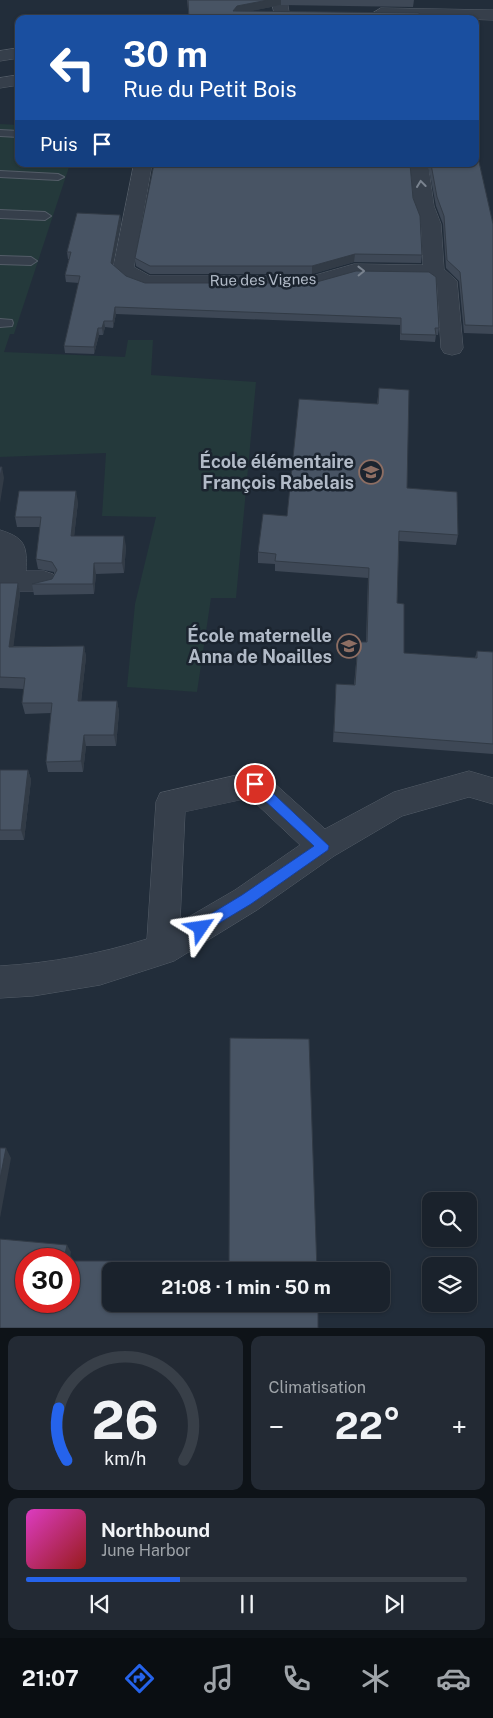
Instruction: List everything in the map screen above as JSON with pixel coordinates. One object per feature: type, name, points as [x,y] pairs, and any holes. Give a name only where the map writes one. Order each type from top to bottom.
[{"type":"street","points":[[266,15],[288,11]]},
{"type":"street","points":[[366,13],[493,15]]},
{"type":"street","points":[[0,56],[15,54]]},
{"type":"street","points":[[0,83],[15,81]]},
{"type":"street","name":"Rue des Vignes","points":[[142,167],[123,269],[146,282],[313,282],[354,270],[434,271]]},
{"type":"street","points":[[419,167],[424,206],[431,224],[434,271],[447,280],[452,348]]},
{"type":"street","points":[[0,539],[14,548],[6,581],[44,581]]},
{"type":"street","points":[[163,950],[171,802],[255,784],[323,846]]},
{"type":"street","points":[[0,982],[33,980],[100,969],[163,950],[246,900],[323,846],[394,805],[469,784],[493,791]]},
{"type":"lane","points":[[0,133],[15,134]]},
{"type":"lane","points":[[0,174],[58,177]]},
{"type":"lane","points":[[0,214],[46,216]]},
{"type":"lane","points":[[0,260],[31,261]]},
{"type":"green space","points":[[0,124],[15,125],[15,167],[69,167],[14,334],[10,334],[4,352],[125,357],[128,340],[153,340],[151,375],[256,382],[236,598],[211,598],[197,692],[127,687],[135,604],[156,517],[102,516],[106,453],[0,457]]},
{"type":"building","points":[[188,0],[268,0],[237,6],[233,11],[419,13],[420,15],[189,15]]},
{"type":"building","points":[[479,162],[493,224],[493,326],[465,325],[460,272],[447,260],[444,216],[437,197],[432,167],[479,167]]},
{"type":"building","points":[[153,167],[410,167],[413,198],[420,216],[422,255],[355,254],[312,266],[150,266],[135,258]]},
{"type":"building","points":[[77,213],[120,215],[111,263],[126,276],[145,283],[313,283],[356,271],[429,272],[436,277],[439,328],[435,328],[436,335],[401,334],[401,318],[115,307],[113,321],[104,321],[102,328],[98,328],[94,347],[64,346],[80,276],[65,275],[71,252],[67,252]]},
{"type":"building","points":[[379,388],[409,390],[407,488],[457,492],[458,535],[399,531],[397,603],[404,604],[404,653],[477,658],[477,651],[493,652],[493,744],[334,732],[336,684],[355,685],[358,642],[367,642],[369,568],[275,561],[276,554],[258,552],[263,514],[287,516],[299,399],[378,404]]},
{"type":"building","points":[[19,491],[76,491],[71,536],[124,536],[122,563],[94,563],[93,584],[32,584],[52,579],[57,570],[52,562],[36,559],[41,517],[15,517]]},
{"type":"building","points":[[0,583],[18,583],[9,647],[84,646],[78,701],[117,701],[114,735],[84,735],[81,761],[46,762],[52,703],[22,703],[25,678],[0,677]]},
{"type":"building","points":[[0,770],[28,770],[21,830],[0,830]]},
{"type":"building","points":[[230,1038],[309,1039],[317,1262],[102,1262],[102,1312],[318,1312],[318,1328],[0,1328],[0,1239],[67,1245],[66,1248],[15,1248],[15,1313],[80,1313],[80,1261],[229,1261]]},
{"type":"building","points":[[0,1148],[6,1148],[0,1179]]},
{"type":"place","name":"École élémentaire François Rabelais","points":[[371,472]]},
{"type":"place","name":"École maternelle Anna de Noailles","points":[[349,646]]},
{"type":"route","points":[[201,928],[246,900],[323,846],[255,784]]}]
